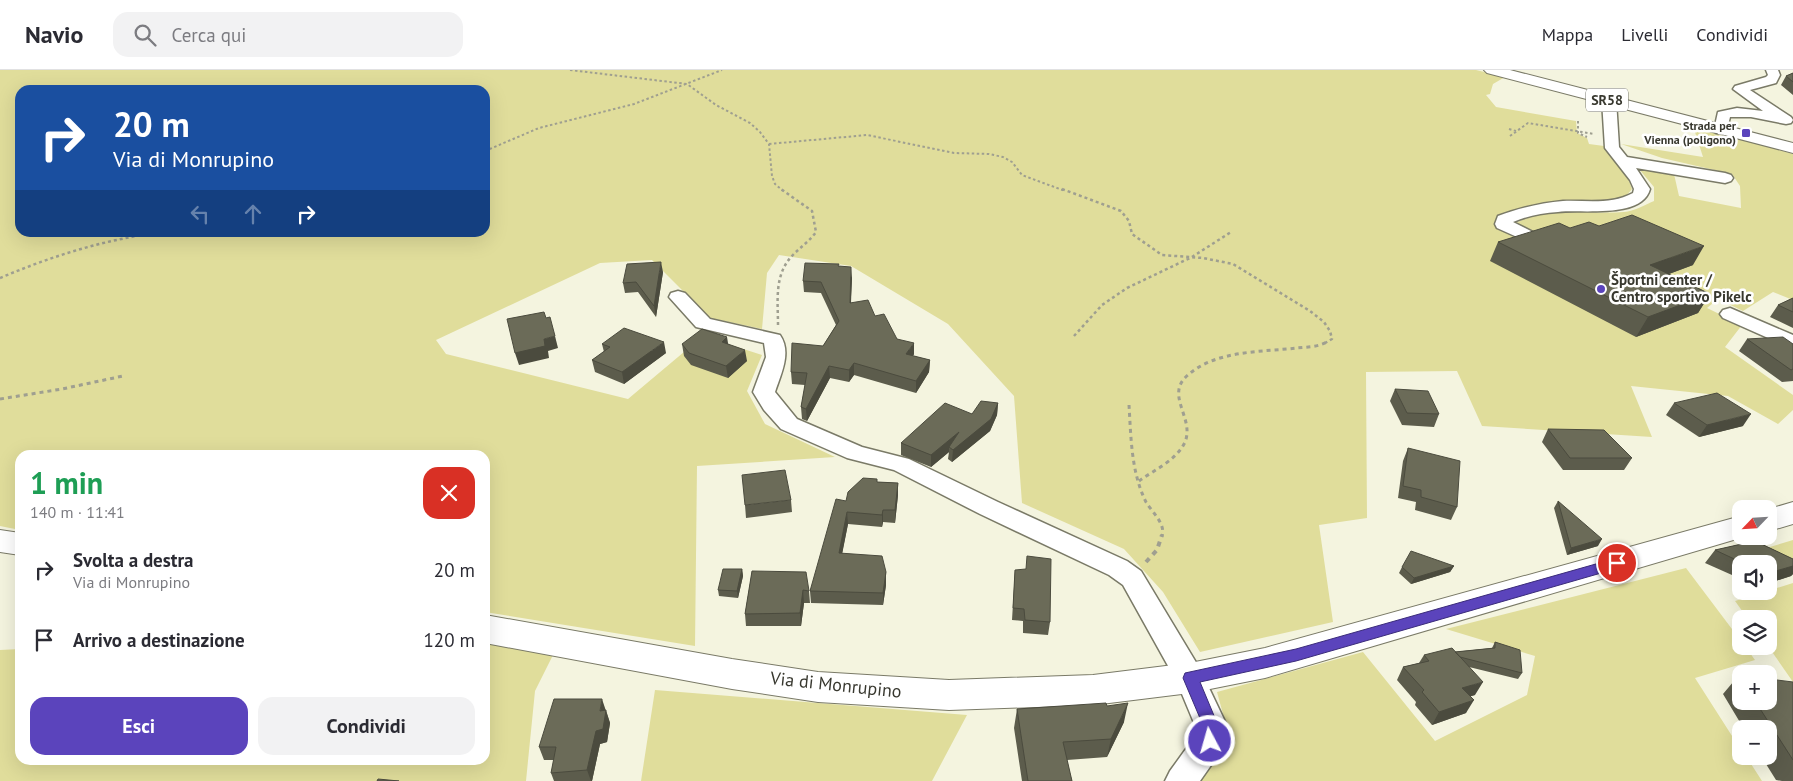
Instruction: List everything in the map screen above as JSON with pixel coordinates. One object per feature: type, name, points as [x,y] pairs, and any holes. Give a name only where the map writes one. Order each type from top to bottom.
[{"type":"main road","name":"SR58","points":[[1492,70],[1793,148]]},
{"type":"main road","points":[[1778,517],[1793,513]]},
{"type":"main road","name":"Via di Monrupino","points":[[490,630],[751,677],[818,687],[949,694],[1093,690],[1190,678],[1265,663],[1732,531]]},
{"type":"main road","points":[[0,541],[15,543]]},
{"type":"street","points":[[1772,70],[1774,76],[1771,80],[1740,89],[1790,122]]},
{"type":"street","points":[[1533,239],[1503,224],[1504,220],[1516,215],[1553,207],[1615,206],[1626,204],[1640,196],[1642,189],[1637,179],[1612,148],[1609,100]]},
{"type":"street","points":[[1721,130],[1723,115],[1733,112],[1761,114],[1790,122]]},
{"type":"street","points":[[1623,161],[1725,178]]},
{"type":"street","points":[[678,297],[703,323],[773,339],[776,357],[764,392],[772,405],[789,424],[855,453],[877,457],[909,468],[989,508],[1118,568],[1132,578],[1146,599],[1153,616],[1190,678],[1213,730],[1210,741],[1181,781]]},
{"type":"street","points":[[1730,314],[1793,343]]},
{"type":"path","points":[[570,70],[687,84],[716,105],[750,123],[760,132],[769,144],[772,176],[776,184],[812,212],[816,232],[811,240],[785,264],[778,280],[778,328],[773,339]]},
{"type":"path","points":[[490,149],[539,128],[634,104],[722,70]]},
{"type":"path","points":[[1578,121],[1578,131]]},
{"type":"path","points":[[1510,136],[1528,123],[1578,131],[1578,133],[1587,137]]},
{"type":"path","points":[[1508,129],[1517,131]]},
{"type":"path","points":[[769,144],[867,134],[954,153],[989,154],[1003,157],[1012,162],[1022,174],[1120,211],[1128,221],[1132,234],[1162,255],[1192,257],[1233,264],[1243,269],[1265,285],[1289,297],[1317,317],[1330,331],[1332,339],[1323,344],[1225,358],[1190,372],[1178,385],[1176,395],[1188,427],[1185,442],[1171,458],[1139,481]]},
{"type":"path","points":[[1074,336],[1102,305],[1127,288],[1192,257],[1230,232]]},
{"type":"path","points":[[0,278],[66,254],[132,237]]},
{"type":"path","points":[[0,399],[62,389],[123,376]]},
{"type":"path","points":[[1129,405],[1134,463],[1146,501],[1158,518],[1163,533],[1158,550],[1132,578]]},
{"type":"shaded area","points":[[0,70],[1476,70],[1505,77],[1493,84],[1490,94],[1486,95],[1496,107],[1576,121],[1577,133],[1587,138],[1589,144],[1604,146],[1628,178],[1632,189],[1626,196],[1609,201],[1540,204],[1499,216],[1541,239],[1516,223],[1530,217],[1556,212],[1609,213],[1628,211],[1654,201],[1654,187],[1639,169],[1674,174],[1679,196],[1741,208],[1740,186],[1732,174],[1662,158],[1621,144],[1703,157],[1694,129],[1725,134],[1793,154],[1793,300],[1773,292],[1743,311],[1718,299],[1707,308],[1742,325],[1725,347],[1793,395],[1793,410],[1778,424],[1728,396],[1631,386],[1652,437],[1482,426],[1457,371],[1366,372],[1367,518],[1319,525],[1333,622],[1200,652],[1163,592],[1124,549],[1022,503],[1014,396],[948,324],[851,266],[779,255],[767,273],[762,329],[710,318],[652,260],[600,263],[436,340],[446,354],[628,399],[703,336],[762,355],[747,391],[765,424],[835,457],[697,466],[695,646],[490,613],[490,450],[15,450],[15,529],[0,526]]},
{"type":"shaded area","points":[[1793,540],[1793,568],[1777,558],[1777,555],[1772,555],[1763,549]]},
{"type":"shaded area","points":[[1686,568],[1732,629],[1732,655],[1751,655],[1755,660],[1732,665],[1732,667],[1695,678],[1732,736],[1732,765],[1752,765],[1762,781],[1200,781],[1229,736],[1217,692],[1363,652],[1435,741],[1527,695],[1535,656],[1446,629]]},
{"type":"shaded area","points":[[1793,583],[1793,682],[1774,655],[1777,655],[1777,610],[1742,610],[1735,601],[1777,600],[1777,588]]},
{"type":"shaded area","points":[[490,642],[553,655],[535,691],[526,781],[0,781],[0,650],[15,649],[15,765],[490,765]]},
{"type":"shaded area","points":[[655,690],[967,715],[932,781],[641,781]]},
{"type":"building","points":[[1793,73],[1793,82],[1786,76]]},
{"type":"building","points":[[1632,215],[1704,246],[1650,265],[1710,294],[1648,317],[1498,242],[1559,223],[1570,228],[1589,222],[1599,226]]},
{"type":"building","points":[[661,262],[654,306],[636,282],[623,283],[627,264]]},
{"type":"building","points":[[805,263],[839,264],[838,266],[851,267],[850,303],[868,300],[875,316],[884,314],[897,339],[914,343],[906,354],[930,360],[916,381],[854,363],[849,370],[829,366],[806,409],[801,407],[807,373],[791,372],[792,343],[823,346],[839,321],[821,282],[803,281]]},
{"type":"building","points":[[1793,298],[1793,312],[1778,305]]},
{"type":"building","points":[[544,312],[546,318],[550,317],[555,336],[544,339],[545,346],[515,353],[507,319]]},
{"type":"building","points":[[624,328],[664,342],[622,372],[592,360],[610,347],[602,344]]},
{"type":"building","points":[[702,329],[727,337],[722,342],[745,350],[726,366],[689,353],[682,344]]},
{"type":"building","points":[[1783,337],[1793,344],[1793,369],[1791,370],[1747,339]]},
{"type":"building","points":[[1395,389],[1428,391],[1439,414],[1407,413]]},
{"type":"building","points":[[1717,393],[1751,414],[1707,425],[1674,403]]},
{"type":"building","points":[[981,401],[998,403],[991,419],[953,450],[949,447],[959,432],[931,455],[901,443],[945,403],[972,414]]},
{"type":"building","points":[[1548,429],[1604,430],[1632,458],[1570,458]]},
{"type":"building","points":[[1408,448],[1460,461],[1457,507],[1421,497],[1421,490],[1403,486]]},
{"type":"building","points":[[785,470],[791,500],[745,505],[742,475]]},
{"type":"building","points":[[863,478],[877,479],[877,482],[898,483],[895,510],[883,510],[882,515],[847,512],[839,553],[882,556],[886,572],[883,593],[810,591],[836,499],[846,501],[848,492]]},
{"type":"building","points":[[1558,501],[1602,539],[1571,548]]},
{"type":"building","points":[[1737,545],[1763,545],[1793,559],[1793,566],[1777,571],[1777,555],[1732,555],[1732,558],[1715,550]]},
{"type":"building","points":[[1411,551],[1454,566],[1414,578],[1402,567]]},
{"type":"building","points":[[1027,556],[1051,559],[1050,622],[1025,620],[1024,609],[1013,608],[1015,570],[1026,569]]},
{"type":"building","points":[[723,569],[742,569],[737,591],[718,590]]},
{"type":"building","points":[[752,571],[806,572],[809,591],[803,590],[800,613],[745,614]]},
{"type":"building","points":[[1495,642],[1520,650],[1522,673],[1460,657],[1455,652],[1495,648]]},
{"type":"building","points":[[1452,648],[1483,682],[1462,688],[1474,700],[1439,712],[1422,692],[1424,690],[1403,667],[1429,661],[1424,655]]},
{"type":"building","points":[[1777,680],[1793,682],[1793,760],[1777,735],[1777,720],[1767,720],[1761,710],[1777,710]]},
{"type":"building","points":[[554,699],[602,699],[600,711],[606,710],[603,729],[596,731],[587,770],[551,773],[556,747],[539,747]]},
{"type":"building","points":[[1106,703],[1107,706],[1128,703],[1111,739],[1063,742],[1072,781],[1028,781],[1017,709]]},
{"type":"building","points":[[378,779],[399,781],[377,781]]},
{"type":"place","name":"Strada per Vienna (poligono)","points":[[1746,133]]},
{"type":"place","name":"Športni center / Centro sportivo Pikelc","points":[[1601,289]]},
{"type":"route","points":[[1210,741],[1213,730],[1190,678],[1296,655],[1617,563]]}]
